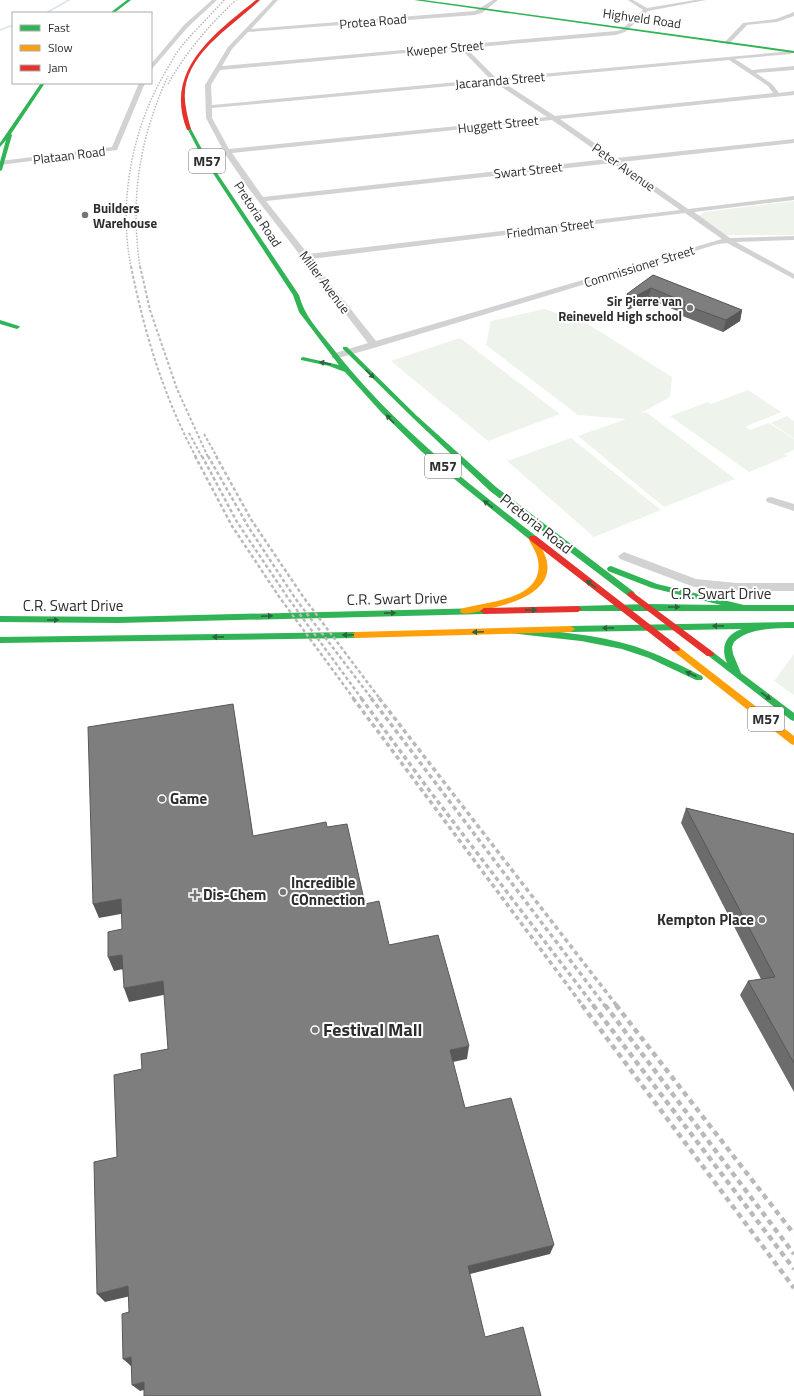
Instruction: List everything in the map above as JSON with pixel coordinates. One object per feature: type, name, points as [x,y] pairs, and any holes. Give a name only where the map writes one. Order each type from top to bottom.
[{"type":"main road","points":[[113,12],[129,0]]},
{"type":"main road","name":"Pretoria Road","points":[[230,23],[230,20],[252,0]]},
{"type":"main road","name":"Pretoria Road","points":[[258,0],[230,23],[200,53],[190,68],[184,81],[182,96],[185,118],[202,154],[296,295],[325,326]]},
{"type":"main road","name":"Highveld Road","points":[[416,0],[793,52]]},
{"type":"main road","points":[[0,146],[42,84]]},
{"type":"main road","points":[[1,165],[10,132]]},
{"type":"main road","name":"Pretoria Road","points":[[296,295],[301,307],[320,337],[346,370],[392,422],[478,496],[794,741]]},
{"type":"main road","points":[[0,322],[17,327]]},
{"type":"main road","points":[[320,337],[314,349],[302,359],[331,364],[346,370]]},
{"type":"main road","name":"Pretoria Road","points":[[340,342],[357,361],[415,417],[493,489],[587,558],[648,608],[794,718]]},
{"type":"main road","points":[[357,361],[360,355],[370,346]]},
{"type":"main road","points":[[464,611],[504,602],[522,596],[538,585],[541,581],[544,560],[532,538]]},
{"type":"main road","points":[[587,558],[655,586],[742,607]]},
{"type":"main road","name":"C.R. Swart Drive","points":[[0,619],[118,620],[621,608],[794,608]]},
{"type":"main road","points":[[0,615],[34,620]]},
{"type":"main road","points":[[738,675],[726,652],[727,643],[731,637],[745,631],[790,625]]},
{"type":"main road","name":"C.R. Swart Drive","points":[[0,640],[363,635],[647,627],[790,625]]},
{"type":"main road","points":[[512,631],[579,637],[611,643],[648,654],[739,697]]},
{"type":"street","points":[[154,60],[186,26],[215,0]]},
{"type":"street","name":"Miller Avenue","points":[[276,0],[230,48],[209,82],[208,107],[210,121],[227,151],[370,346]]},
{"type":"street","name":"Protea Road","points":[[245,31],[475,13],[496,0]]},
{"type":"street","points":[[630,0],[646,10],[704,0]]},
{"type":"street","name":"Kweper Street","points":[[218,68],[616,33],[626,29],[646,10]]},
{"type":"street","points":[[727,43],[745,24],[777,20],[794,14]]},
{"type":"street","name":"Peter Avenue","points":[[461,46],[495,80],[554,118],[728,240],[794,277]]},
{"type":"street","name":"Jacaranda Street","points":[[208,107],[793,52]]},
{"type":"street","points":[[730,58],[776,93],[794,89]]},
{"type":"street","points":[[750,72],[794,68]]},
{"type":"street","name":"Plataan Road","points":[[1,165],[115,149],[125,121],[142,84]]},
{"type":"street","name":"Huggett Street","points":[[202,154],[554,118],[776,93],[794,93]]},
{"type":"street","name":"Swart Street","points":[[262,199],[794,141]]},
{"type":"street","name":"Friedman Street","points":[[306,258],[794,198]]},
{"type":"street","name":"Commissioner Street","points":[[335,356],[350,353],[728,240],[794,238]]},
{"type":"street","points":[[771,500],[794,508]]},
{"type":"street","points":[[624,556],[698,584],[794,587]]},
{"type":"shaded area","points":[[794,201],[794,235],[726,235],[699,216],[705,212]]},
{"type":"shaded area","points":[[544,309],[583,321],[672,377],[670,397],[639,414],[646,412],[735,479],[664,507],[578,436],[626,419],[578,415],[486,345],[491,321]]},
{"type":"shaded area","points":[[460,338],[560,414],[488,441],[391,361]]},
{"type":"shaded area","points":[[748,390],[781,412],[745,427],[750,430],[769,423],[794,439],[794,450],[784,454],[788,456],[749,472],[670,416],[708,402],[711,404]]},
{"type":"shaded area","points":[[787,416],[794,421],[794,438],[771,423]]},
{"type":"shaded area","points":[[571,438],[661,510],[594,537],[507,461]]},
{"type":"shaded area","points":[[794,654],[794,695],[774,681]]},
{"type":"building","points":[[653,275],[742,310],[726,320],[682,304],[685,302],[651,288],[630,299],[627,294]]},
{"type":"building","name":"Festival Mall","points":[[233,704],[253,836],[326,822],[327,827],[347,824],[365,904],[379,901],[389,945],[438,935],[469,1046],[450,1050],[465,1108],[511,1098],[554,1245],[468,1266],[485,1337],[523,1327],[541,1396],[144,1396],[144,1382],[132,1385],[131,1357],[123,1359],[122,1314],[129,1312],[128,1286],[97,1294],[94,1162],[117,1157],[114,1075],[142,1069],[141,1054],[168,1049],[163,981],[124,988],[122,955],[108,957],[108,932],[122,929],[121,899],[93,904],[88,727]]},
{"type":"building","name":"Kempton Place","points":[[686,808],[794,834],[794,1063],[748,981],[775,977]]},
{"type":"waterway","points":[[48,12],[69,0]]},
{"type":"waterway","points":[[0,30],[12,25]]},
{"type":"railway","points":[[131,267],[127,242],[127,191],[131,166],[144,116],[154,93],[181,47],[224,0]]},
{"type":"railway","points":[[168,84],[182,61],[199,39],[236,0]]},
{"type":"railway","points":[[140,267],[136,217],[139,170],[150,123],[168,76]]},
{"type":"railway","points":[[131,266],[142,315],[156,364],[174,412],[196,457]]},
{"type":"railway","points":[[140,266],[150,310],[177,389],[208,457]]},
{"type":"railway","points":[[189,433],[202,457]]},
{"type":"railway","points":[[204,434],[217,457]]},
{"type":"railway","points":[[195,456],[232,526],[280,598],[354,699]]},
{"type":"railway","points":[[202,456],[237,522],[288,598],[362,699]]},
{"type":"railway","points":[[208,456],[249,528],[295,598],[372,699]]},
{"type":"railway","points":[[216,456],[252,521],[304,598],[380,699]]},
{"type":"railway","points":[[353,698],[583,1006]]},
{"type":"railway","points":[[361,698],[429,790],[594,1006]]},
{"type":"railway","points":[[371,698],[605,1006]]},
{"type":"railway","points":[[379,698],[617,1006]]},
{"type":"railway","points":[[582,1005],[794,1288]]},
{"type":"railway","points":[[593,1005],[794,1269]]},
{"type":"railway","points":[[605,1005],[794,1254]]},
{"type":"railway","points":[[616,1005],[794,1234]]},
{"type":"traffic: fast","points":[[113,12],[129,0]]},
{"type":"traffic: fast","points":[[416,0],[794,52]]},
{"type":"traffic: fast","points":[[0,146],[42,84]]},
{"type":"traffic: fast","points":[[189,129],[203,155],[296,295],[302,312],[348,371],[383,411],[445,468],[533,538]]},
{"type":"traffic: fast","points":[[0,170],[10,135]]},
{"type":"traffic: fast","points":[[0,322],[17,327]]},
{"type":"traffic: fast","points":[[345,348],[415,417],[493,489],[631,594]]},
{"type":"traffic: fast","points":[[303,359],[331,364],[346,370]]},
{"type":"traffic: fast","points":[[611,569],[655,586],[742,607]]},
{"type":"traffic: fast","points":[[578,609],[648,607],[794,608]]},
{"type":"traffic: fast","points":[[0,619],[118,620],[484,611]]},
{"type":"traffic: fast","points":[[737,673],[728,654],[730,640],[735,635],[751,629],[785,625]]},
{"type":"traffic: fast","points":[[571,629],[794,625]]},
{"type":"traffic: fast","points":[[512,631],[554,634],[622,646],[652,656],[699,678]]},
{"type":"traffic: fast","points":[[0,640],[355,635]]},
{"type":"traffic: fast","points":[[710,654],[794,718]]},
{"type":"traffic: slow","points":[[464,611],[496,605],[512,600],[527,593],[537,584],[543,573],[542,558],[533,540]]},
{"type":"traffic: slow","points":[[355,635],[571,629]]},
{"type":"traffic: slow","points":[[676,649],[794,741]]},
{"type":"traffic: jam","points":[[189,129],[183,107],[183,87],[189,70],[199,54],[212,39],[258,0]]},
{"type":"traffic: jam","points":[[533,538],[676,649]]},
{"type":"traffic: jam","points":[[631,594],[710,654]]},
{"type":"traffic: jam","points":[[484,611],[578,609]]},
{"type":"place","name":"Builders Warehouse","points":[[85,215]]},
{"type":"place","name":"Sir Pierre van Reineveld High school","points":[[690,308]]},
{"type":"place","name":"Game","points":[[162,799]]},
{"type":"place","name":"Incredible COnnection","points":[[283,892]]},
{"type":"place","name":"Dis-Chem","points":[[195,895]]},
{"type":"place","name":"Kempton Place","points":[[762,920]]},
{"type":"place","name":"Festival Mall","points":[[315,1030]]}]
